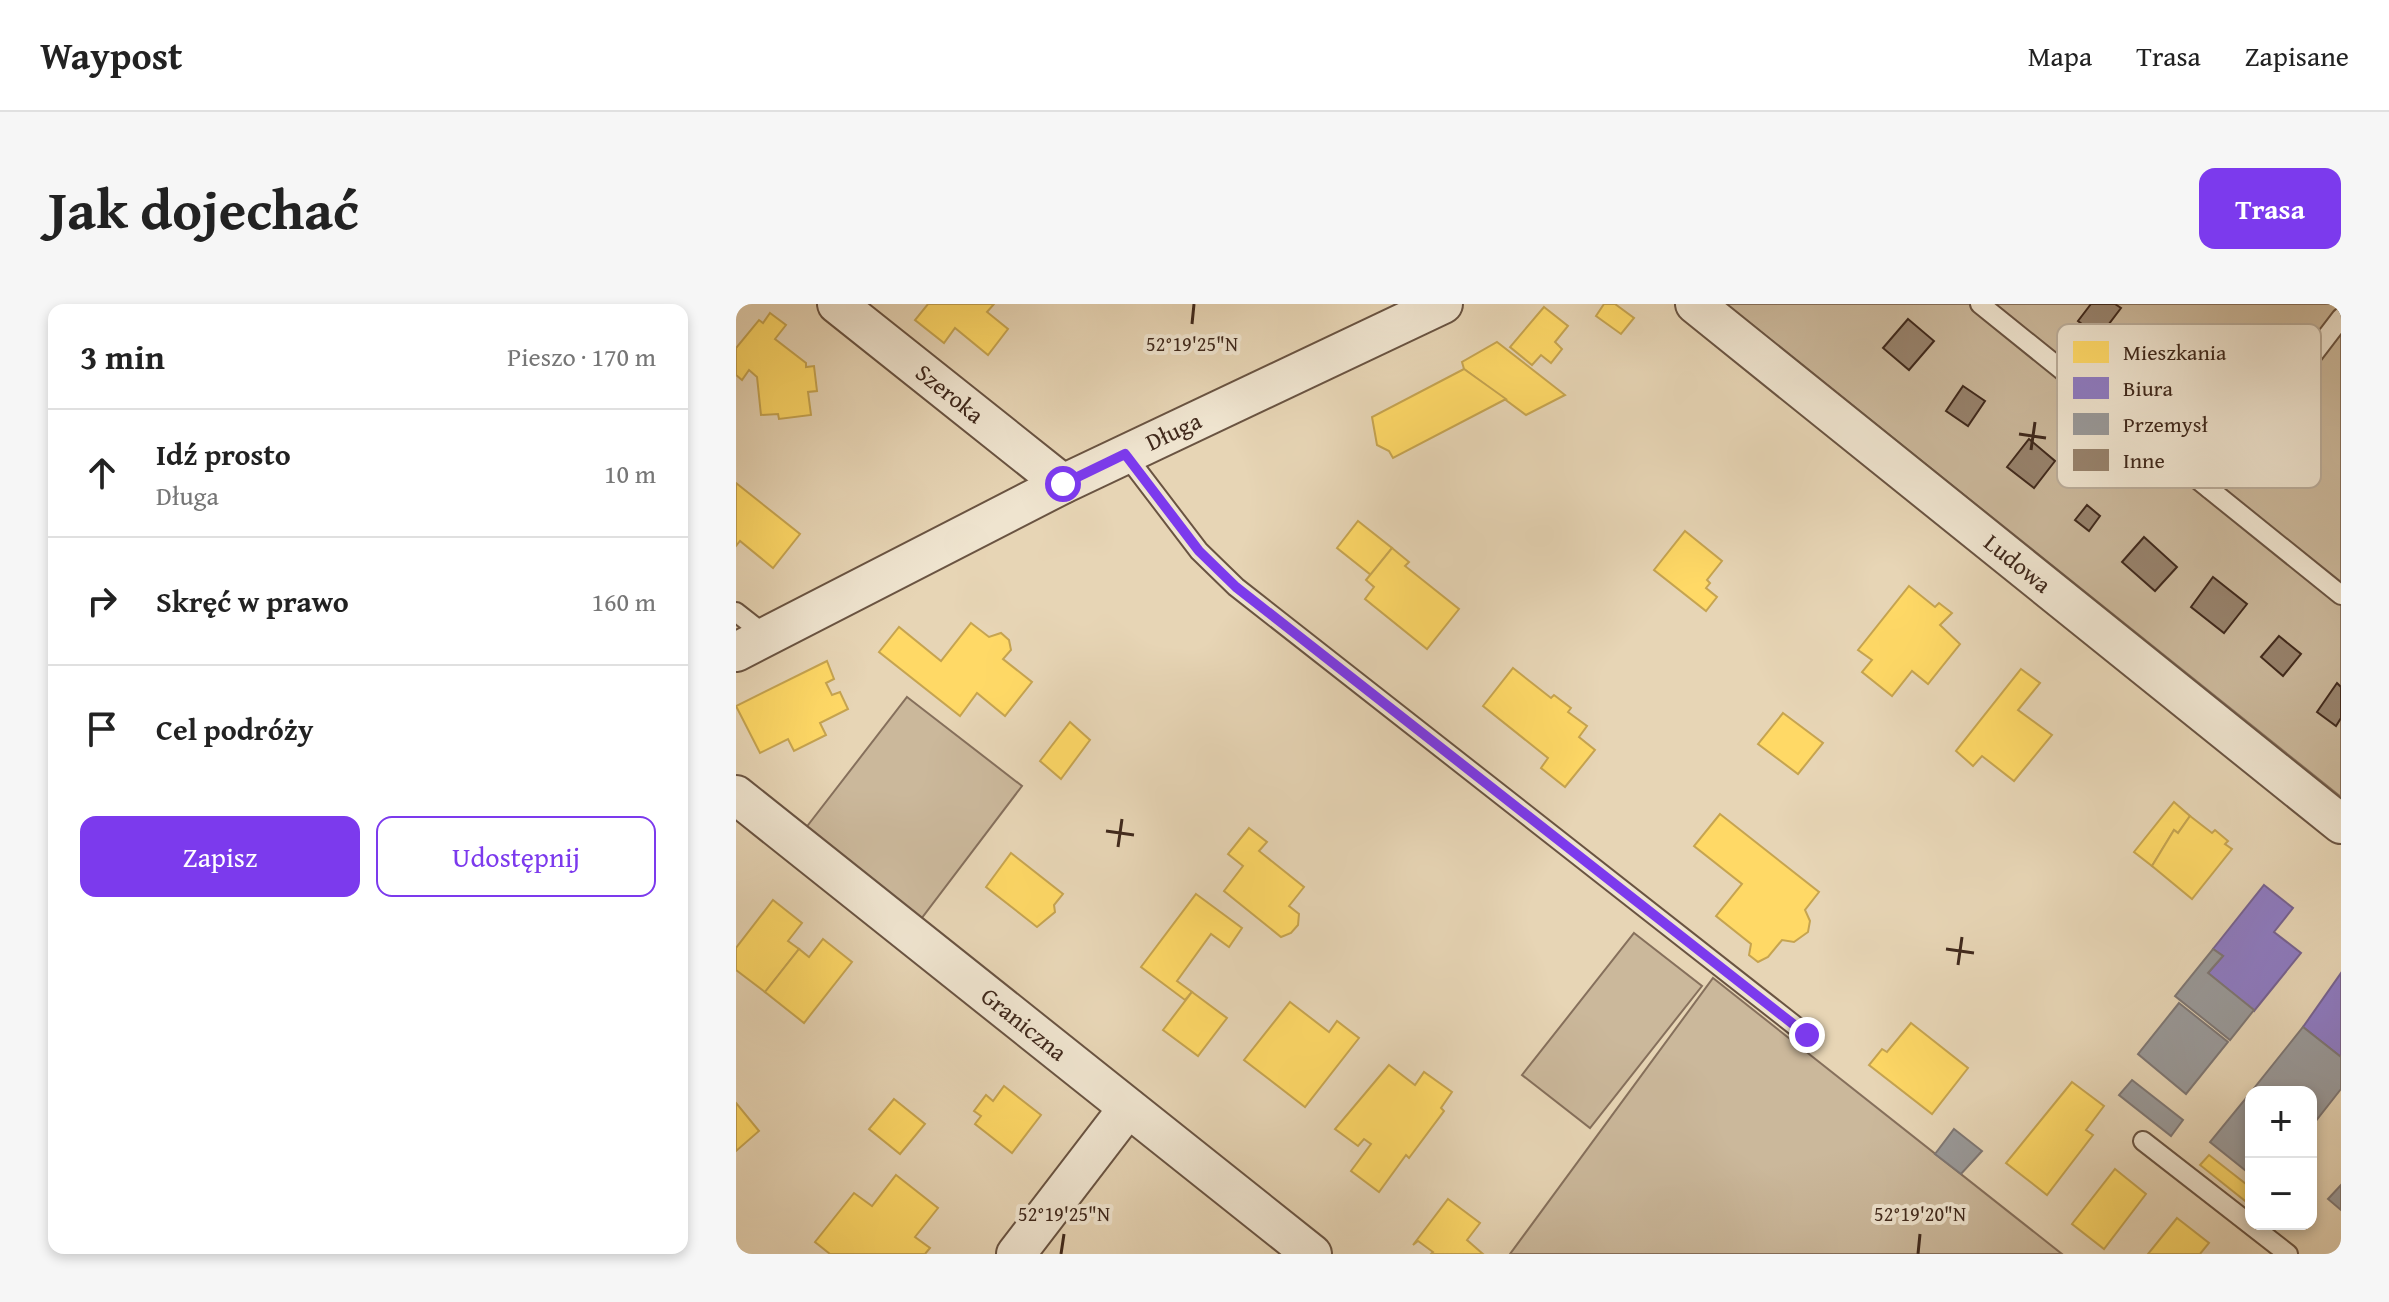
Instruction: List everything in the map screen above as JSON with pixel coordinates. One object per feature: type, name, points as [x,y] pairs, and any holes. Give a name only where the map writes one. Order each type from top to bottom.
[{"type":"street","name":"Szeroka","points":[[837,304],[1063,484]]},
{"type":"street","name":"Długa","points":[[752,644],[1063,484],[1443,304]]},
{"type":"street","name":"Ludowa","points":[[1695,304],[2341,824]]},
{"type":"street","name":"Graniczna","points":[[739,802],[1312,1254]]},
{"type":"street","points":[[1016,1254],[1128,1108]]},
{"type":"lane","points":[[1980,304],[2057,366]]},
{"type":"lane","points":[[2321,344],[2341,318]]},
{"type":"lane","points":[[1125,454],[1199,551],[1236,587],[1807,1035]]},
{"type":"lane","points":[[2210,489],[2341,595]]},
{"type":"lane","points":[[736,612],[752,644]]},
{"type":"lane","points":[[2143,1141],[2288,1254]]},
{"type":"shaded area","points":[[1726,304],[2341,304],[2341,797]]},
{"type":"shaded area","points":[[907,697],[1022,786],[921,919],[805,829]]},
{"type":"shaded area","points":[[1634,933],[1702,986],[1590,1128],[1522,1075]]},
{"type":"shaded area","points":[[1713,978],[2062,1254],[1510,1254]]},
{"type":"building: Mieszkania","points":[[928,304],[994,304],[987,312],[1008,329],[988,355],[955,328],[944,343],[915,320]]},
{"type":"building: Mieszkania","points":[[1604,304],[1615,304],[1634,318],[1621,334],[1596,316]]},
{"type":"building: Mieszkania","points":[[1544,307],[1568,326],[1555,342],[1562,349],[1551,363],[1541,355],[1532,365],[1510,347]]},
{"type":"building: Mieszkania","points":[[770,313],[786,325],[775,339],[806,363],[806,367],[814,366],[817,391],[808,392],[811,415],[779,419],[778,414],[761,415],[757,377],[749,370],[742,380],[736,375],[736,348],[759,320],[763,323]]},
{"type":"building: Mieszkania","points":[[1497,342],[1565,395],[1526,415],[1464,369],[1462,362]]},
{"type":"building: Mieszkania","points":[[1464,369],[1506,399],[1393,458],[1389,451],[1377,445],[1372,417]]},
{"type":"building: Mieszkania","points":[[736,483],[800,534],[773,568],[740,541],[736,546]]},
{"type":"building: Mieszkania","points":[[1358,521],[1392,548],[1371,575],[1337,548]]},
{"type":"building: Mieszkania","points":[[1685,531],[1722,561],[1707,580],[1710,583],[1706,588],[1717,597],[1706,611],[1654,570]]},
{"type":"building: Mieszkania","points":[[1392,548],[1409,562],[1405,566],[1459,609],[1427,649],[1365,599],[1374,587],[1366,580]]},
{"type":"building: Mieszkania","points":[[1909,586],[1935,607],[1939,603],[1952,613],[1940,625],[1960,644],[1928,684],[1912,671],[1892,696],[1862,672],[1872,660],[1858,650]]},
{"type":"building: Mieszkania","points":[[971,623],[989,637],[1001,633],[1009,640],[1011,650],[1003,659],[1032,682],[1005,716],[977,693],[960,716],[879,652],[899,627],[941,661]]},
{"type":"building: Mieszkania","points":[[827,661],[834,679],[826,683],[832,695],[840,692],[848,709],[820,723],[826,735],[794,751],[788,739],[760,753],[736,706]]},
{"type":"building: Mieszkania","points":[[1513,668],[1551,698],[1554,695],[1571,708],[1568,712],[1587,726],[1579,737],[1595,750],[1565,787],[1541,768],[1548,758],[1483,706]]},
{"type":"building: Mieszkania","points":[[2021,669],[2040,683],[2018,710],[2052,735],[2014,781],[1982,756],[1973,766],[1956,751]]},
{"type":"building: Mieszkania","points":[[1783,713],[1823,743],[1798,774],[1758,744]]},
{"type":"building: Mieszkania","points":[[1070,722],[1090,740],[1061,779],[1040,761]]},
{"type":"building: Mieszkania","points":[[2174,802],[2190,816],[2178,833],[2174,830],[2152,866],[2134,852]]},
{"type":"building: Mieszkania","points":[[1720,814],[1819,892],[1805,910],[1810,921],[1808,932],[1794,942],[1782,940],[1768,957],[1758,962],[1749,955],[1751,944],[1716,916],[1742,884],[1694,846]]},
{"type":"building: Mieszkania","points":[[2190,816],[2212,833],[2215,830],[2232,849],[2192,899],[2152,866],[2174,830],[2178,833]]},
{"type":"building: Mieszkania","points":[[1249,828],[1267,842],[1259,851],[1304,887],[1289,906],[1299,914],[1298,925],[1291,933],[1281,937],[1224,891],[1243,866],[1228,854]]},
{"type":"building: Mieszkania","points":[[1011,853],[1063,894],[1054,905],[1055,912],[1037,927],[986,887]]},
{"type":"building: Mieszkania","points":[[1196,894],[1242,928],[1229,947],[1211,934],[1177,981],[1192,992],[1185,1000],[1141,967]]},
{"type":"building: Mieszkania","points":[[773,900],[802,923],[788,941],[799,949],[765,992],[736,970],[736,948]]},
{"type":"building: Mieszkania","points":[[823,939],[852,962],[804,1023],[765,992],[799,949],[809,957]]},
{"type":"building: Mieszkania","points":[[1192,992],[1227,1018],[1198,1056],[1163,1030]]},
{"type":"building: Mieszkania","points":[[1290,1002],[1329,1032],[1337,1021],[1359,1038],[1305,1107],[1244,1060]]},
{"type":"building: Mieszkania","points":[[1911,1023],[1968,1068],[1932,1114],[1869,1065],[1882,1049],[1887,1052]]},
{"type":"building: Mieszkania","points":[[1389,1065],[1415,1085],[1424,1072],[1452,1092],[1441,1108],[1444,1111],[1379,1192],[1351,1171],[1371,1144],[1364,1139],[1358,1146],[1335,1129]]},
{"type":"building: Mieszkania","points":[[2072,1082],[2104,1106],[2086,1130],[2093,1135],[2047,1195],[2006,1163]]},
{"type":"building: Mieszkania","points":[[1004,1086],[1041,1115],[1012,1153],[975,1124],[981,1116],[974,1111],[986,1095],[993,1101]]},
{"type":"building: Mieszkania","points":[[894,1099],[925,1124],[900,1154],[869,1129]]},
{"type":"building: Mieszkania","points":[[736,1103],[759,1131],[736,1151]]},
{"type":"building: Mieszkania","points":[[2209,1155],[2245,1183],[2245,1201],[2200,1165]]},
{"type":"building: Mieszkania","points":[[2115,1169],[2146,1194],[2104,1249],[2072,1224]]},
{"type":"building: Mieszkania","points":[[896,1175],[938,1208],[915,1237],[930,1248],[925,1254],[830,1254],[815,1242],[854,1193],[872,1206]]},
{"type":"building: Mieszkania","points":[[1448,1199],[1480,1223],[1467,1240],[1483,1254],[1431,1254],[1433,1252],[1418,1241],[1413,1245]]},
{"type":"building: Mieszkania","points":[[2177,1218],[2209,1243],[2200,1254],[2148,1254]]},
{"type":"building: Biura","points":[[2264,885],[2293,908],[2274,932],[2301,953],[2254,1011],[2208,973],[2223,956],[2213,949]]},
{"type":"building: Biura","points":[[2341,973],[2341,1057],[2303,1027]]},
{"type":"building: Przemysł","points":[[2213,949],[2223,956],[2208,973],[2254,1010],[2230,1040],[2175,996]]},
{"type":"building: Przemysł","points":[[2179,1003],[2228,1042],[2186,1094],[2138,1054]]},
{"type":"building: Przemysł","points":[[2303,1027],[2341,1057],[2341,1089],[2317,1119],[2317,1086],[2256,1086]]},
{"type":"building: Przemysł","points":[[2132,1080],[2183,1120],[2171,1136],[2119,1095]]},
{"type":"building: Przemysł","points":[[2245,1099],[2245,1170],[2210,1142]]},
{"type":"building: Przemysł","points":[[1954,1129],[1982,1151],[1961,1174],[1935,1154]]},
{"type":"building: Przemysł","points":[[2341,1185],[2341,1210],[2328,1199]]},
{"type":"building: Inne","points":[[2091,304],[2115,304],[2121,308],[2109,324],[2082,324],[2078,321]]},
{"type":"building: Inne","points":[[1908,319],[1934,341],[1909,370],[1883,348]]},
{"type":"building: Inne","points":[[1963,386],[1985,401],[1968,426],[1946,411]]},
{"type":"building: Inne","points":[[2029,439],[2055,461],[2034,488],[2007,467]]},
{"type":"building: Inne","points":[[2087,505],[2100,516],[2089,531],[2075,520]]},
{"type":"building: Inne","points":[[2144,537],[2177,567],[2155,591],[2122,562]]},
{"type":"building: Inne","points":[[2213,577],[2247,604],[2224,633],[2191,607]]},
{"type":"building: Inne","points":[[2279,636],[2301,654],[2283,676],[2261,657]]},
{"type":"building: Inne","points":[[2337,683],[2341,687],[2341,718],[2336,726],[2317,712]]},
{"type":"route","points":[[1063,484],[1125,454],[1199,551],[1236,587],[1807,1035]]}]
